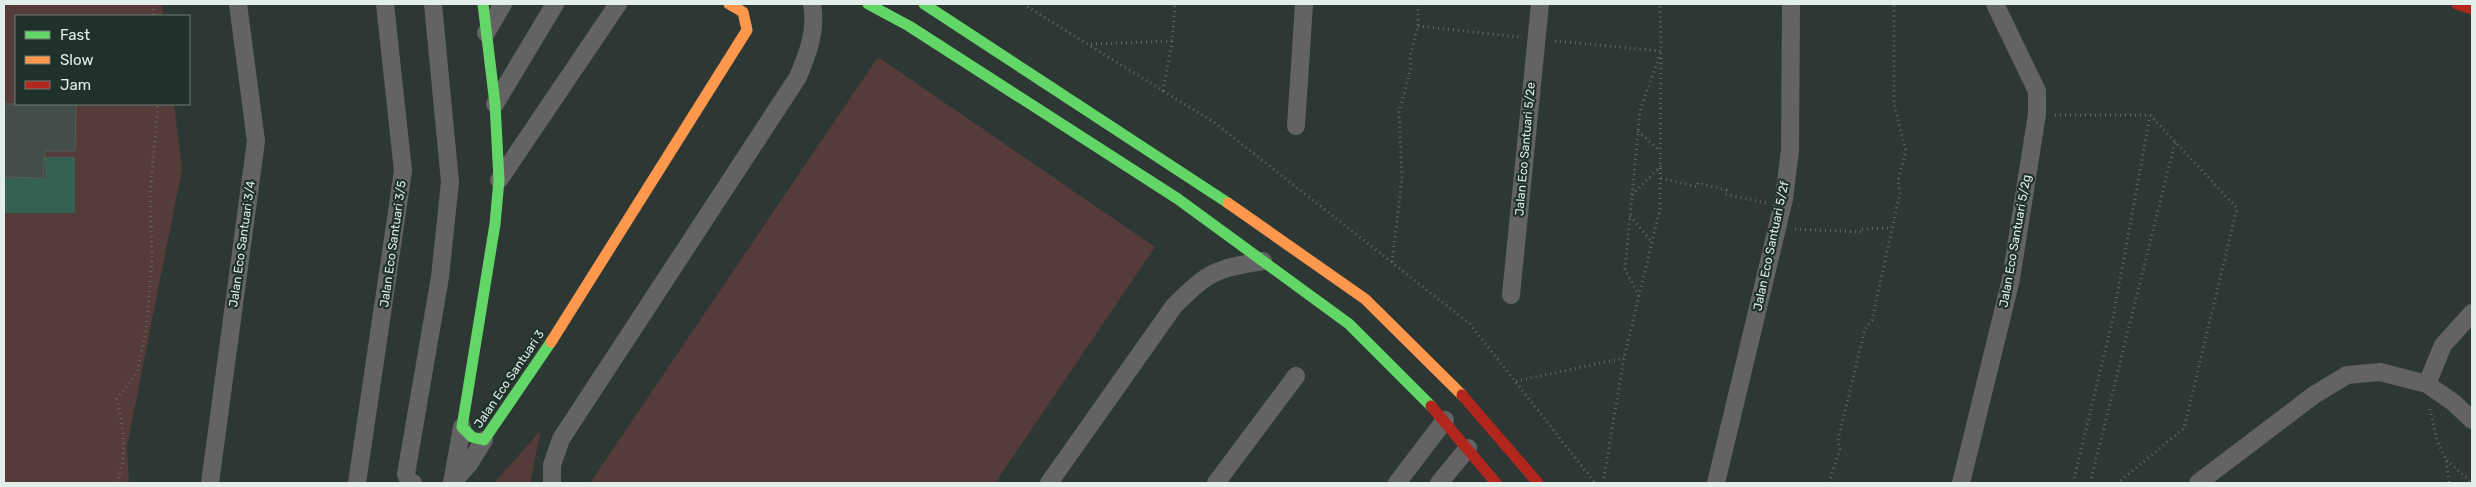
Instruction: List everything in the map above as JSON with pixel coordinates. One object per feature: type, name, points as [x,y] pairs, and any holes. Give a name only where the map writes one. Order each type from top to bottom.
[{"type":"street","name":"Jalan Eco Santuari 3/4","points":[[210,483],[256,141],[238,4]]},
{"type":"street","name":"Jalan Eco Santuari 3/5","points":[[357,483],[403,171],[385,4]]},
{"type":"street","points":[[413,483],[409,482],[406,474],[440,277],[450,182],[433,4]]},
{"type":"street","name":"Jalan Eco Santuari 3","points":[[483,4],[495,104],[499,180],[495,224],[462,428],[472,437],[484,440],[531,373],[747,30],[743,12],[729,4]]},
{"type":"street","points":[[486,33],[503,4]]},
{"type":"street","points":[[495,104],[555,4]]},
{"type":"street","points":[[499,180],[618,4]]},
{"type":"street","points":[[552,483],[552,465],[561,439],[798,77],[809,50],[815,20],[812,4]]},
{"type":"street","points":[[868,4],[909,26],[1178,199],[1349,324],[1445,420],[1496,483]]},
{"type":"street","points":[[924,4],[1190,176],[1365,299],[1464,397],[1538,483]]},
{"type":"street","points":[[1296,126],[1304,4]]},
{"type":"street","name":"Jalan Eco Santuari 5/2e","points":[[1511,295],[1540,4]]},
{"type":"street","name":"Jalan Eco Santuari 5/2f","points":[[1716,483],[1784,199],[1790,150],[1791,4]]},
{"type":"street","name":"Jalan Eco Santuari 5/2g","points":[[1960,483],[2011,279],[2037,114],[2037,91],[1995,4]]},
{"type":"street","points":[[2457,4],[2472,9]]},
{"type":"street","points":[[1049,483],[1174,306],[1199,281],[1221,268],[1263,261]]},
{"type":"street","points":[[2427,384],[2443,345],[2472,313]]},
{"type":"street","points":[[2198,483],[2314,395],[2347,375],[2380,372],[2427,384],[2454,403],[2472,420]]},
{"type":"street","points":[[1216,483],[1296,376]]},
{"type":"street","points":[[1397,483],[1445,420]]},
{"type":"street","points":[[452,483],[462,428]]},
{"type":"street","points":[[452,483],[469,464],[484,440]]},
{"type":"street","points":[[1439,483],[1468,448]]},
{"type":"path","points":[[1023,4],[1215,123],[1470,324],[1595,483]]},
{"type":"path","points":[[1163,91],[1172,41],[1175,4]]},
{"type":"path","points":[[1392,263],[1402,178],[1399,112],[1411,68],[1410,56],[1418,26],[1418,4]]},
{"type":"path","points":[[1603,483],[1624,358],[1660,209],[1660,4]]},
{"type":"path","points":[[1829,483],[1840,449],[1838,440],[1866,329],[1872,320],[1900,193],[1898,180],[1906,151],[1894,104],[1894,4]]},
{"type":"path","points":[[1418,26],[1661,51]]},
{"type":"path","points":[[1089,44],[1172,41]]},
{"type":"path","points":[[1639,296],[1625,269],[1640,111],[1661,51]]},
{"type":"path","points":[[117,483],[122,469],[125,439],[117,399],[137,372],[146,331],[152,258],[150,193],[158,105]]},
{"type":"path","points":[[2048,114],[2150,116],[2237,208],[2184,428],[2118,483]]},
{"type":"path","points":[[2073,483],[2113,318],[2150,116]]},
{"type":"path","points":[[1638,131],[1661,151]]},
{"type":"path","points":[[2090,483],[2175,142]]},
{"type":"path","points":[[1632,195],[1661,166]]},
{"type":"path","points":[[1630,216],[1652,242]]},
{"type":"path","points":[[1516,381],[1624,358]]},
{"type":"path","points":[[2427,384],[2437,440],[2446,460],[2449,483]]},
{"type":"path","points":[[2446,460],[2472,483]]},
{"type":"shaded area","points":[[4,4],[162,4],[163,15],[15,15],[15,105],[174,105],[182,169],[127,446],[129,483],[4,483]]},
{"type":"shaded area","points":[[878,57],[1155,247],[995,483],[590,483]]},
{"type":"shaded area","points":[[45,157],[75,157],[75,213],[4,213],[4,178],[45,178]]},
{"type":"shaded area","points":[[541,430],[530,483],[494,483]]},
{"type":"building","points":[[4,104],[76,105],[75,151],[45,151],[43,178],[4,177]]},
{"type":"traffic: fast","points":[[483,4],[495,104],[499,180],[495,224],[462,427],[472,437],[484,440],[551,342]]},
{"type":"traffic: fast","points":[[868,4],[909,26],[1178,199],[1349,324],[1431,406]]},
{"type":"traffic: fast","points":[[924,4],[1228,203]]},
{"type":"traffic: slow","points":[[551,342],[747,30],[743,12],[729,4]]},
{"type":"traffic: slow","points":[[1228,203],[1365,299],[1462,395]]},
{"type":"traffic: jam","points":[[2457,4],[2472,9]]},
{"type":"traffic: jam","points":[[1462,395],[1538,483]]},
{"type":"traffic: jam","points":[[1431,406],[1496,483]]}]
